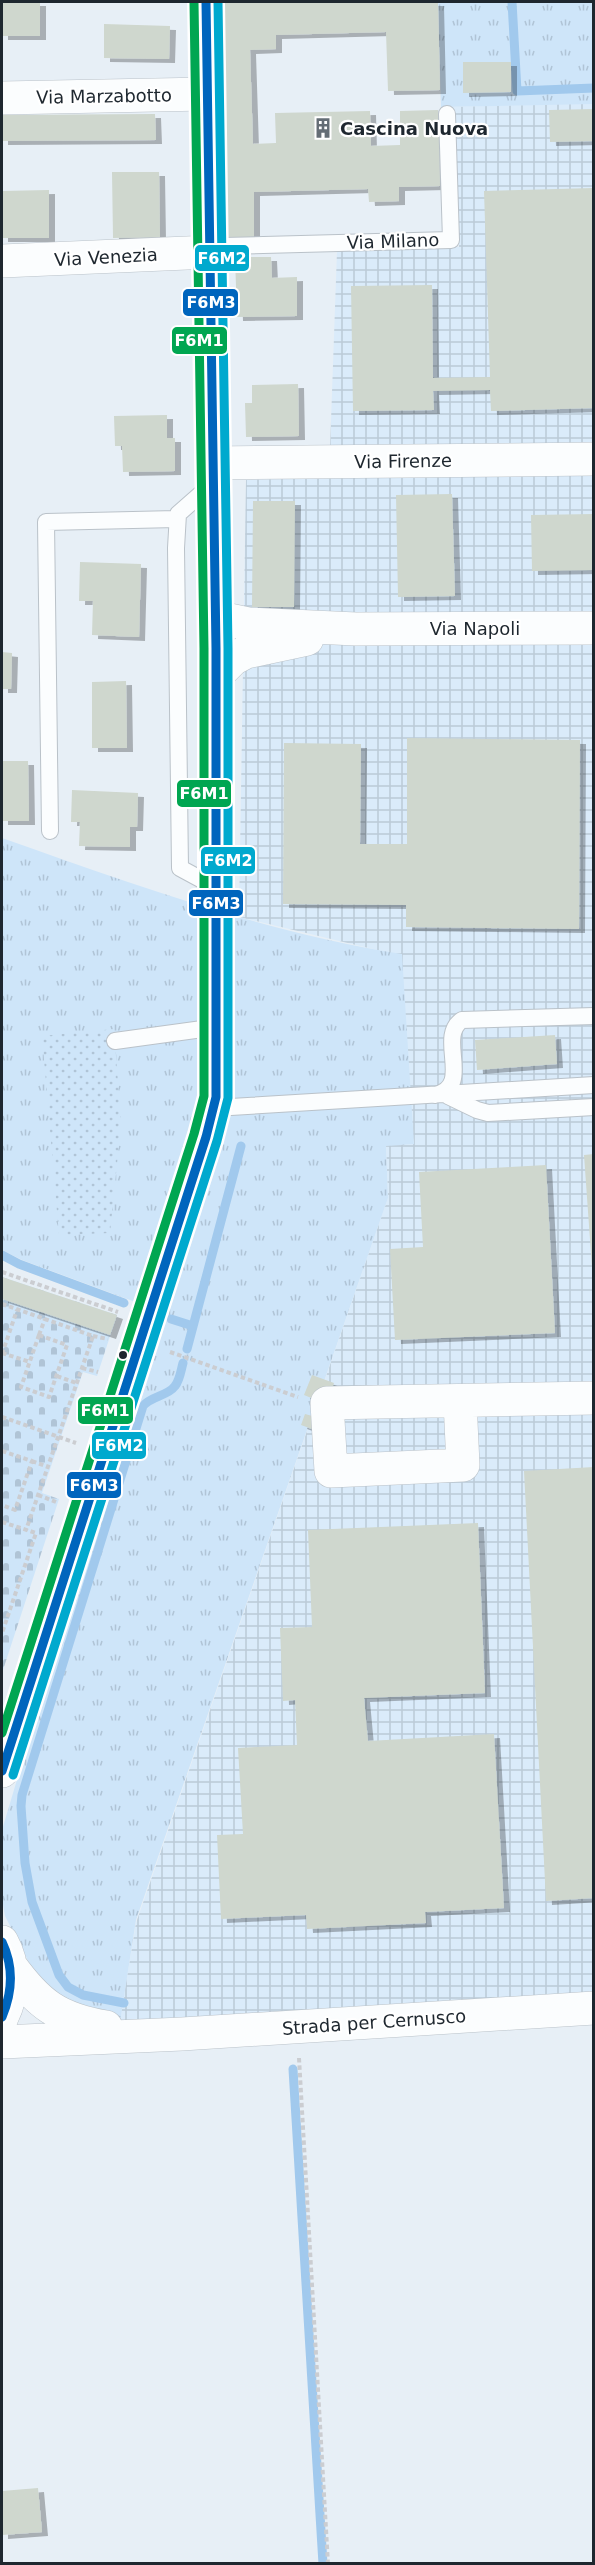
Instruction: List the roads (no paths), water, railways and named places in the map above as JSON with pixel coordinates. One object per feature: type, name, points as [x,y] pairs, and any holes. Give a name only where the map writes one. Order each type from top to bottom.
[{"type":"street","points":[[2,1771],[106,1453],[214,1108],[217,1028],[216,676],[206,2]]},
{"type":"street","name":"Via Marzabotto","points":[[2,98],[206,94]]},
{"type":"street","name":"Via Venezia","points":[[2,261],[210,252]]},
{"type":"street","name":"Via Firenze","points":[[213,476],[594,459]]},
{"type":"street","name":"Via Napoli","points":[[215,617],[248,624],[356,629],[594,628]]},
{"type":"street","name":"Via Napoli","points":[[216,676],[233,659],[246,652],[356,629]]},
{"type":"street","points":[[460,1401],[463,1465],[331,1471],[327,1403],[594,1398]]},
{"type":"street","points":[[2,2017],[10,1991],[6,1953]]},
{"type":"street","name":"Strada per Cernusco","points":[[6,1953],[31,1992],[56,2012],[81,2022],[155,2034]]},
{"type":"street","name":"Strada per Cernusco","points":[[2,2042],[594,2008]]},
{"type":"lane","name":"Via Milano","points":[[210,252],[225,246],[451,240],[447,114]]},
{"type":"lane","points":[[213,476],[203,492],[182,509],[176,519],[180,868],[217,888]]},
{"type":"lane","points":[[50,831],[46,522],[176,519]]},
{"type":"lane","points":[[436,1096],[446,1092],[452,1084],[453,1030],[462,1020],[594,1016]]},
{"type":"lane","points":[[115,1041],[217,1028]]},
{"type":"lane","points":[[214,1108],[594,1085]]},
{"type":"lane","points":[[436,1096],[452,1098],[488,1113],[594,1107]]},
{"type":"waterway","points":[[512,2],[517,91],[594,88]]},
{"type":"waterway","points":[[187,1349],[241,1146]]},
{"type":"waterway","points":[[2,1255],[19,1264],[124,1303]]},
{"type":"waterway","points":[[171,1319],[193,1326]]},
{"type":"waterway","points":[[124,2003],[83,1995],[68,1987],[59,1975],[32,1902],[25,1863],[22,1795],[143,1406],[175,1386],[183,1363]]},
{"type":"waterway","points":[[293,2069],[323,2564]]},
{"type":"place","name":"Cascina Nuova","points":[[323,128]]}]
